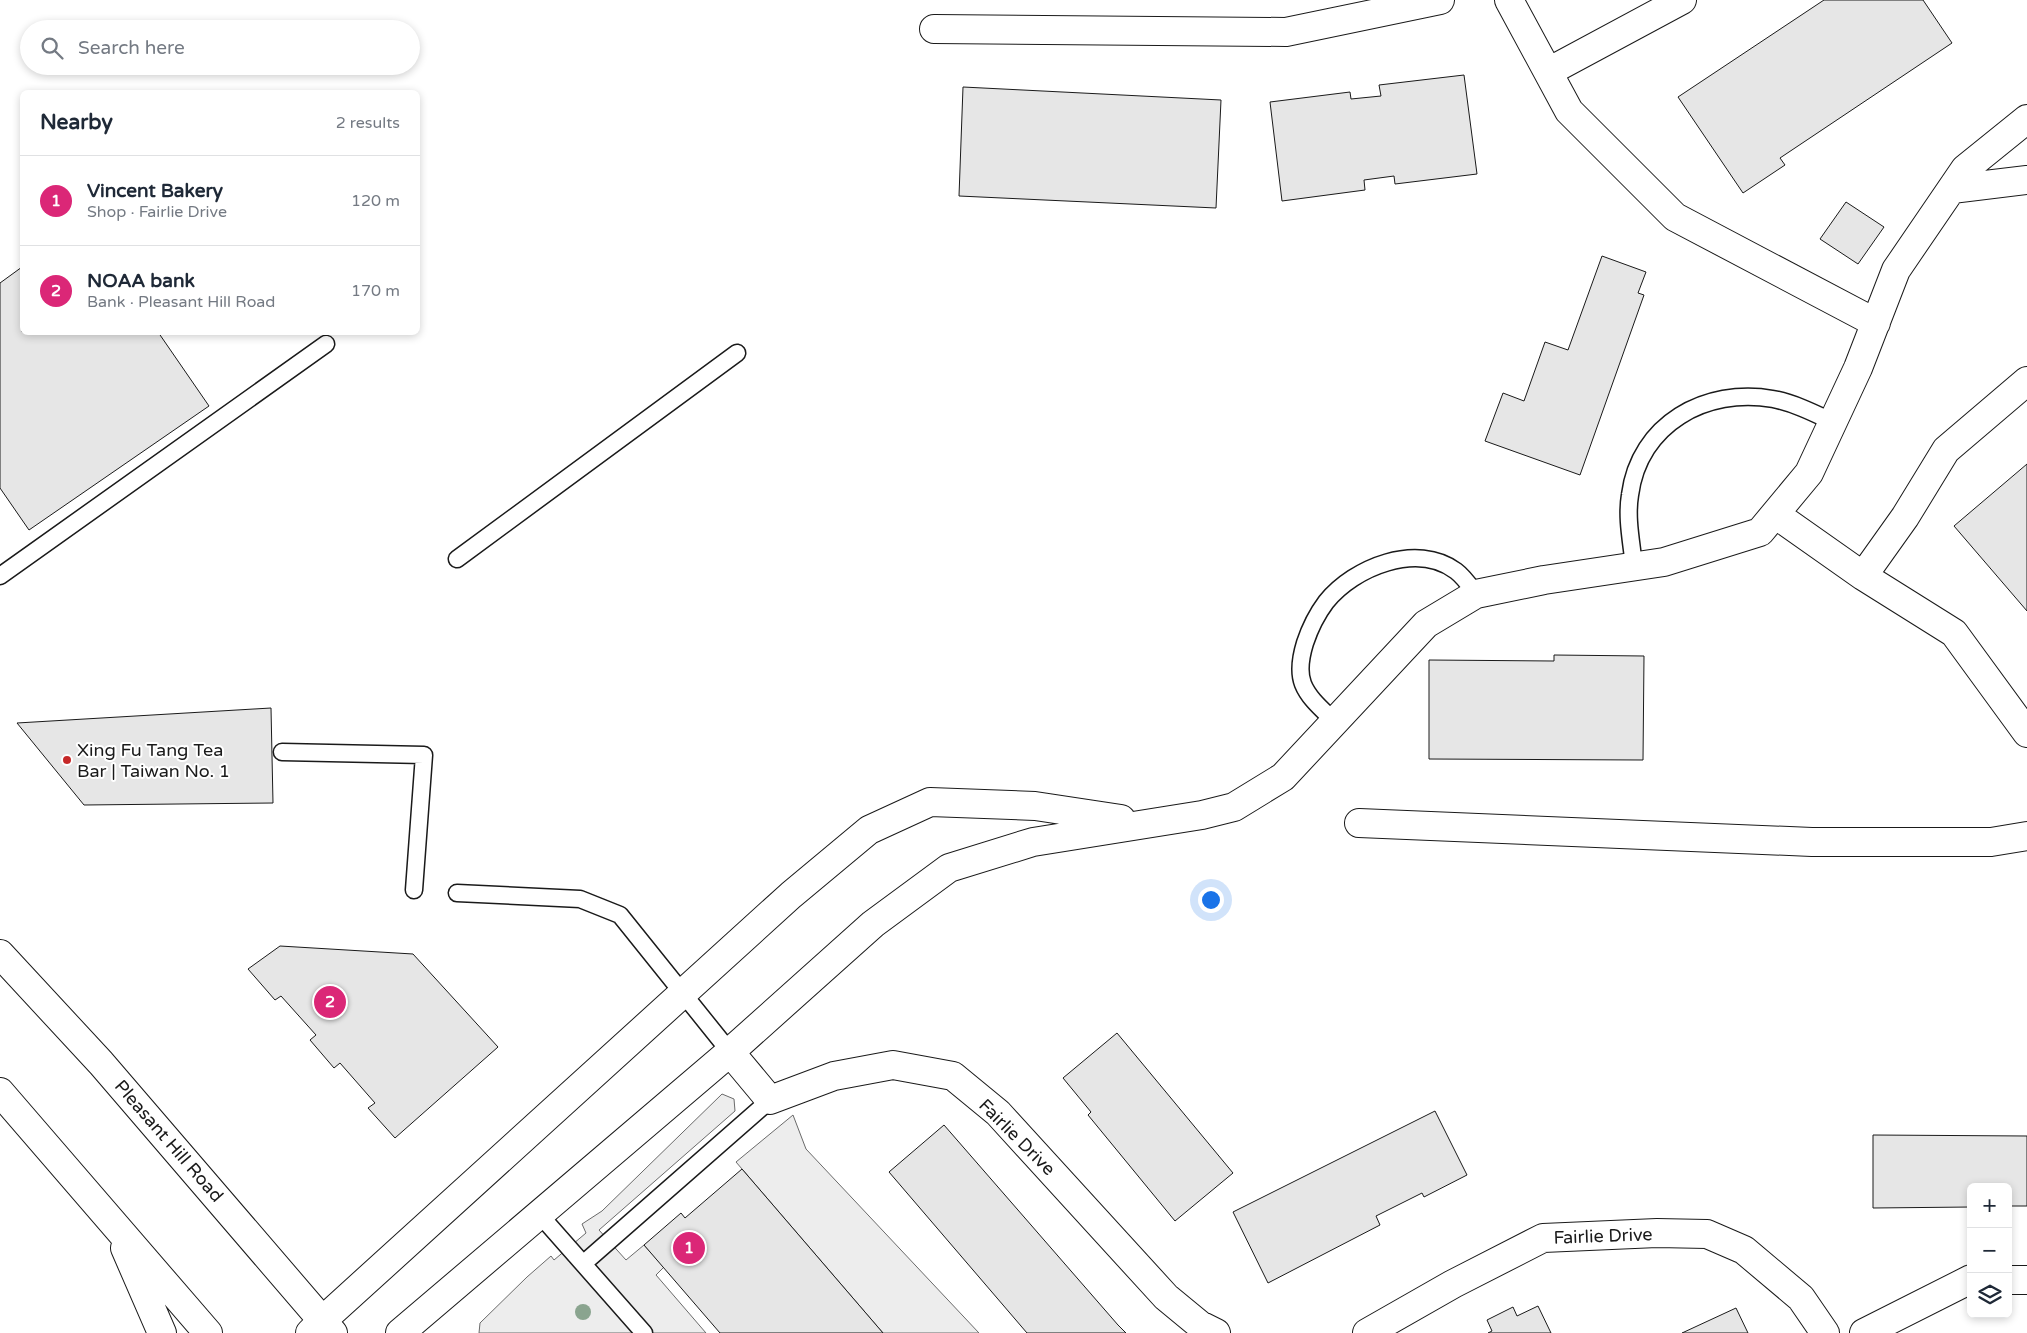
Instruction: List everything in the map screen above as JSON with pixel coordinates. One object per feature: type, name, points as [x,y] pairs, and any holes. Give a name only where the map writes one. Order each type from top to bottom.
[{"type":"main road","points":[[934,29],[1286,32],[1440,0]]},
{"type":"main road","points":[[1509,0],[1569,111],[1675,217],[1876,323]]},
{"type":"main road","points":[[1548,72],[1682,0]]},
{"type":"main road","points":[[400,1333],[730,1052],[873,924],[949,868],[1033,842],[1147,822],[1202,815],[1234,807],[1283,777],[1426,624],[1476,594],[1544,580],[1664,562],[1760,532],[1809,473],[1858,368],[1896,270],[1966,169],[2027,119]]},
{"type":"main road","points":[[1952,189],[2027,180]]},
{"type":"main road","points":[[1863,576],[1905,517],[1946,450],[2027,381]]},
{"type":"main road","points":[[1775,514],[1863,576],[1954,633],[2027,733]]},
{"type":"main road","points":[[322,1329],[682,994],[791,895],[869,830],[930,802],[1035,806],[1147,822]]},
{"type":"main road","points":[[1359,824],[1812,842],[1991,842],[2027,836]]},
{"type":"main road","name":"Pleasant Hill Road","points":[[0,954],[101,1063],[322,1329]]},
{"type":"main road","points":[[730,1052],[770,1100]]},
{"type":"main road","name":"Fairlie Drive","points":[[770,1100],[834,1076],[893,1065],[953,1076],[998,1113],[1166,1296],[1200,1325],[1216,1333]]},
{"type":"main road","points":[[0,1092],[208,1333]]},
{"type":"main road","points":[[113,1222],[162,1333]]},
{"type":"main road","name":"Fairlie Drive","points":[[1367,1333],[1453,1284],[1543,1238],[1707,1234],[1744,1250],[1801,1298],[1825,1333]]},
{"type":"main road","points":[[2012,1280],[2027,1280]]},
{"type":"main road","points":[[1864,1333],[1967,1281]]},
{"type":"lane","points":[[0,576],[326,344]]},
{"type":"lane","points":[[457,559],[737,353]]},
{"type":"lane","points":[[1634,567],[1629,514],[1630,495],[1635,472],[1644,452],[1660,432],[1686,410],[1730,397],[1755,397],[1797,405],[1833,422]]},
{"type":"lane","points":[[1335,722],[1308,693],[1302,682],[1300,667],[1308,634],[1316,617],[1335,592],[1374,567],[1410,558],[1442,564],[1456,571],[1476,594]]},
{"type":"lane","points":[[282,752],[424,754],[414,890]]},
{"type":"lane","points":[[457,893],[580,899],[620,915],[730,1052]]},
{"type":"lane","points":[[584,1263],[770,1100]]},
{"type":"lane","points":[[540,1215],[644,1333]]},
{"type":"shaded area","points":[[722,1094],[734,1099],[735,1111],[599,1230],[626,1260],[644,1245],[664,1267],[656,1275],[706,1333],[479,1333],[480,1323],[551,1256],[554,1260],[586,1233],[582,1224],[602,1211]]},
{"type":"shaded area","points":[[793,1115],[806,1149],[979,1333],[883,1333],[736,1162]]},
{"type":"building","points":[[1824,0],[1923,0],[1952,43],[1780,158],[1785,165],[1743,193],[1678,97]]},
{"type":"building","points":[[1464,75],[1477,174],[1395,184],[1394,176],[1364,180],[1365,190],[1282,201],[1270,102],[1350,92],[1351,99],[1381,96],[1379,85]]},
{"type":"building","points":[[963,87],[1221,100],[1216,208],[959,196]]},
{"type":"building","points":[[1846,202],[1884,227],[1858,264],[1820,239]]},
{"type":"building","points":[[1602,256],[1646,272],[1638,293],[1644,295],[1580,475],[1485,441],[1503,393],[1524,401],[1545,342],[1568,350]]},
{"type":"building","points":[[20,268],[20,335],[160,335],[209,406],[29,530],[0,488],[0,283]]},
{"type":"building","points":[[2027,464],[2027,611],[1954,526]]},
{"type":"building","points":[[1554,655],[1644,656],[1643,760],[1429,759],[1429,660],[1554,661]]},
{"type":"building","points":[[271,708],[273,803],[84,805],[17,723]]},
{"type":"building","points":[[280,946],[413,954],[498,1047],[395,1138],[368,1108],[375,1103],[340,1063],[334,1068],[310,1040],[316,1035],[281,996],[275,1000],[248,969]]},
{"type":"building","points":[[1117,1033],[1233,1173],[1175,1221],[1088,1115],[1091,1112],[1063,1078]]},
{"type":"building","points":[[1435,1111],[1467,1175],[1424,1197],[1422,1193],[1376,1216],[1380,1225],[1268,1283],[1233,1212]]},
{"type":"building","points":[[944,1125],[1126,1333],[1027,1333],[889,1172]]},
{"type":"building","points":[[1873,1135],[2027,1136],[2027,1206],[2012,1206],[2012,1183],[1967,1183],[1967,1207],[1873,1208]]},
{"type":"building","points":[[742,1169],[883,1333],[720,1333],[644,1245],[681,1213],[685,1218]]},
{"type":"building","points":[[1538,1306],[1551,1333],[1488,1333],[1492,1331],[1487,1320],[1513,1307],[1517,1316]]},
{"type":"building","points":[[1736,1308],[1748,1333],[1682,1333]]},
{"type":"place","name":"Xing Fu Tang Tea Bar | Taiwan No. 1","points":[[67,760]]},
{"type":"place","name":"NOAA bank","points":[[330,1002]]},
{"type":"place","name":"Vincent Bakery","points":[[689,1248]]}]
